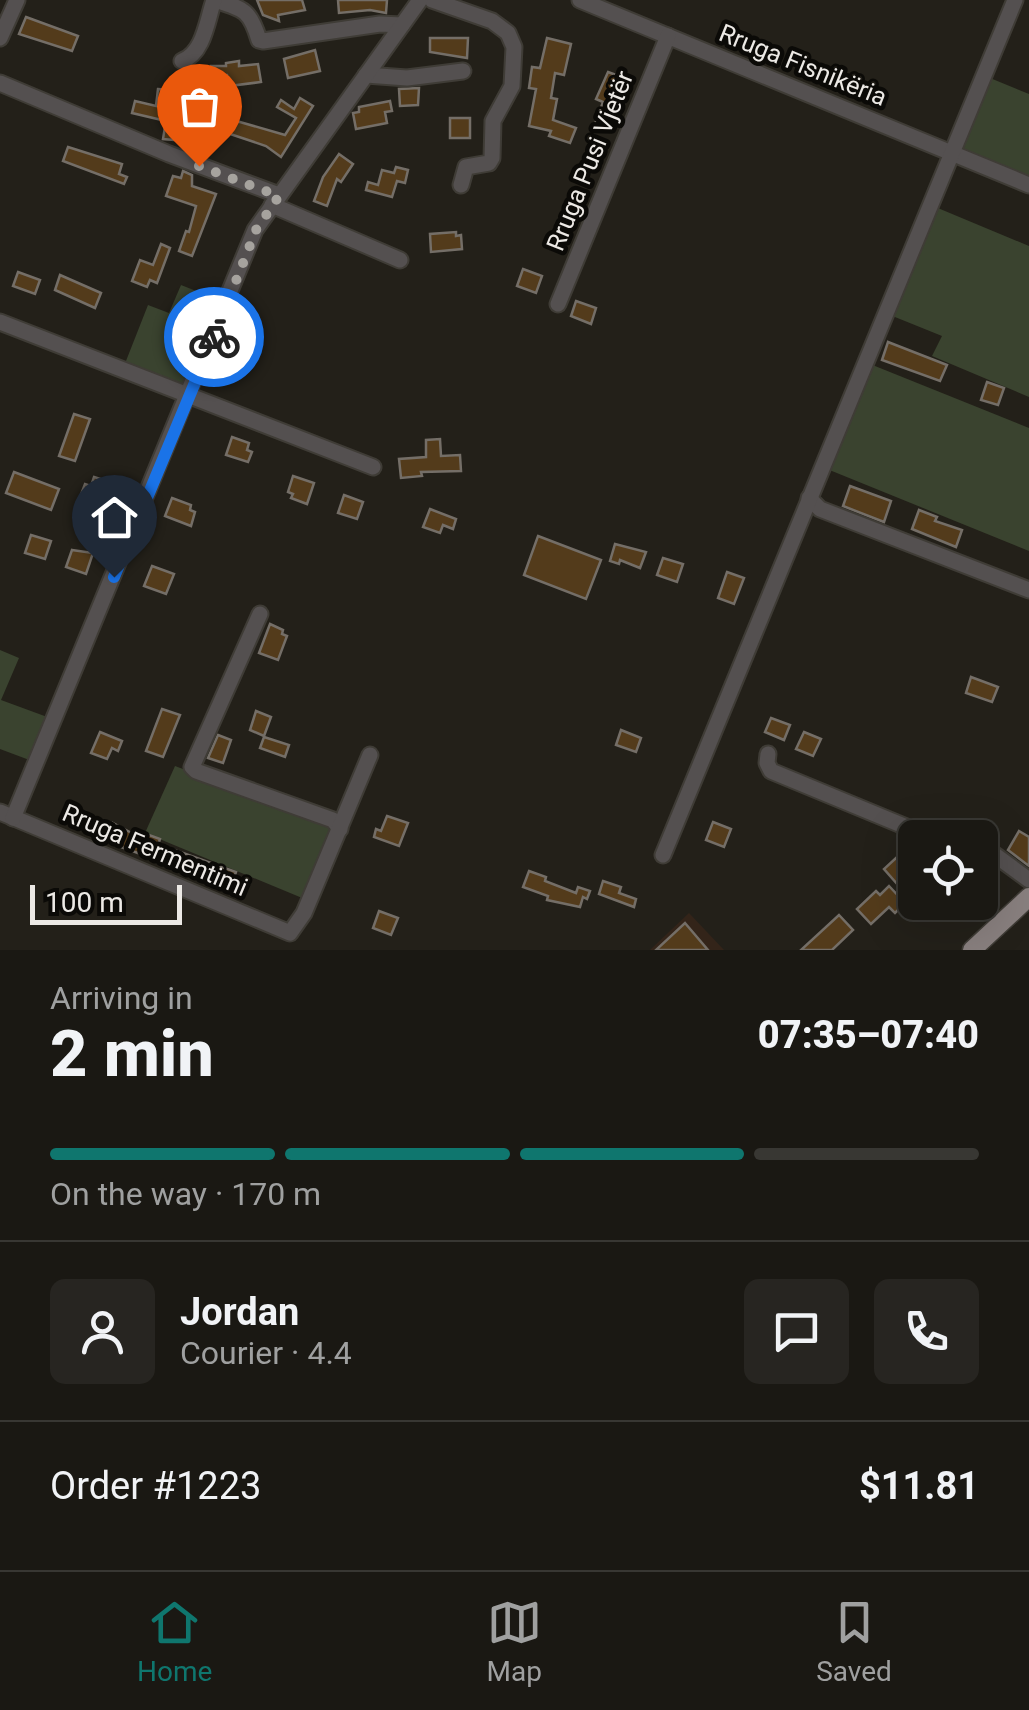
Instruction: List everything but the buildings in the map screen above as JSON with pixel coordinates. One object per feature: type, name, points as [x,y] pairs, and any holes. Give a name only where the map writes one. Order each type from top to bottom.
[{"type":"main road","points":[[972,950],[1029,897]]},
{"type":"street","points":[[0,38],[18,0]]},
{"type":"street","points":[[182,62],[197,48],[215,0],[249,14],[259,40],[263,41],[380,24],[402,25]]},
{"type":"street","points":[[7,815],[190,396],[256,230],[420,0]]},
{"type":"street","points":[[432,0],[492,21],[508,33],[514,48],[512,86],[494,120],[492,158],[489,163],[466,167],[461,185]]},
{"type":"street","name":"Rruga Fisnikëria","points":[[580,0],[1029,185]]},
{"type":"street","points":[[663,856],[1015,0]]},
{"type":"street","name":"Rruga Pusi Vjetër","points":[[558,304],[668,36]]},
{"type":"street","points":[[366,75],[407,78],[463,71]]},
{"type":"street","points":[[0,82],[276,200],[400,260]]},
{"type":"street","points":[[0,322],[372,467]]},
{"type":"street","points":[[810,498],[820,510],[1029,590]]},
{"type":"street","points":[[260,614],[192,767],[196,772],[333,820],[340,829]]},
{"type":"street","points":[[768,754],[771,771],[898,824]]},
{"type":"street","points":[[279,950],[304,913],[370,755]]},
{"type":"street","name":"Rruga Fermentimi","points":[[7,815],[288,932]]},
{"type":"street","points":[[998,858],[1029,880]]},
{"type":"shaded area","points":[[689,913],[724,950],[650,950]]},
{"type":"green space","points":[[990,78],[1029,94],[1029,178],[960,148]]},
{"type":"green space","points":[[933,206],[1029,246],[1029,397],[932,356],[942,336],[890,315]]},
{"type":"green space","points":[[181,285],[224,302],[185,392],[124,366],[148,305],[169,313]]},
{"type":"green space","points":[[870,364],[1029,428],[1029,551],[827,469]]},
{"type":"green space","points":[[0,650],[19,658],[1,700],[50,718],[32,761],[0,749]]},
{"type":"green space","points":[[175,766],[335,826],[307,900],[145,833]]},
{"type":"way so far","points":[[199,166],[279,196],[256,230],[214,337]]},
{"type":"route","points":[[114,577],[214,337]]}]
